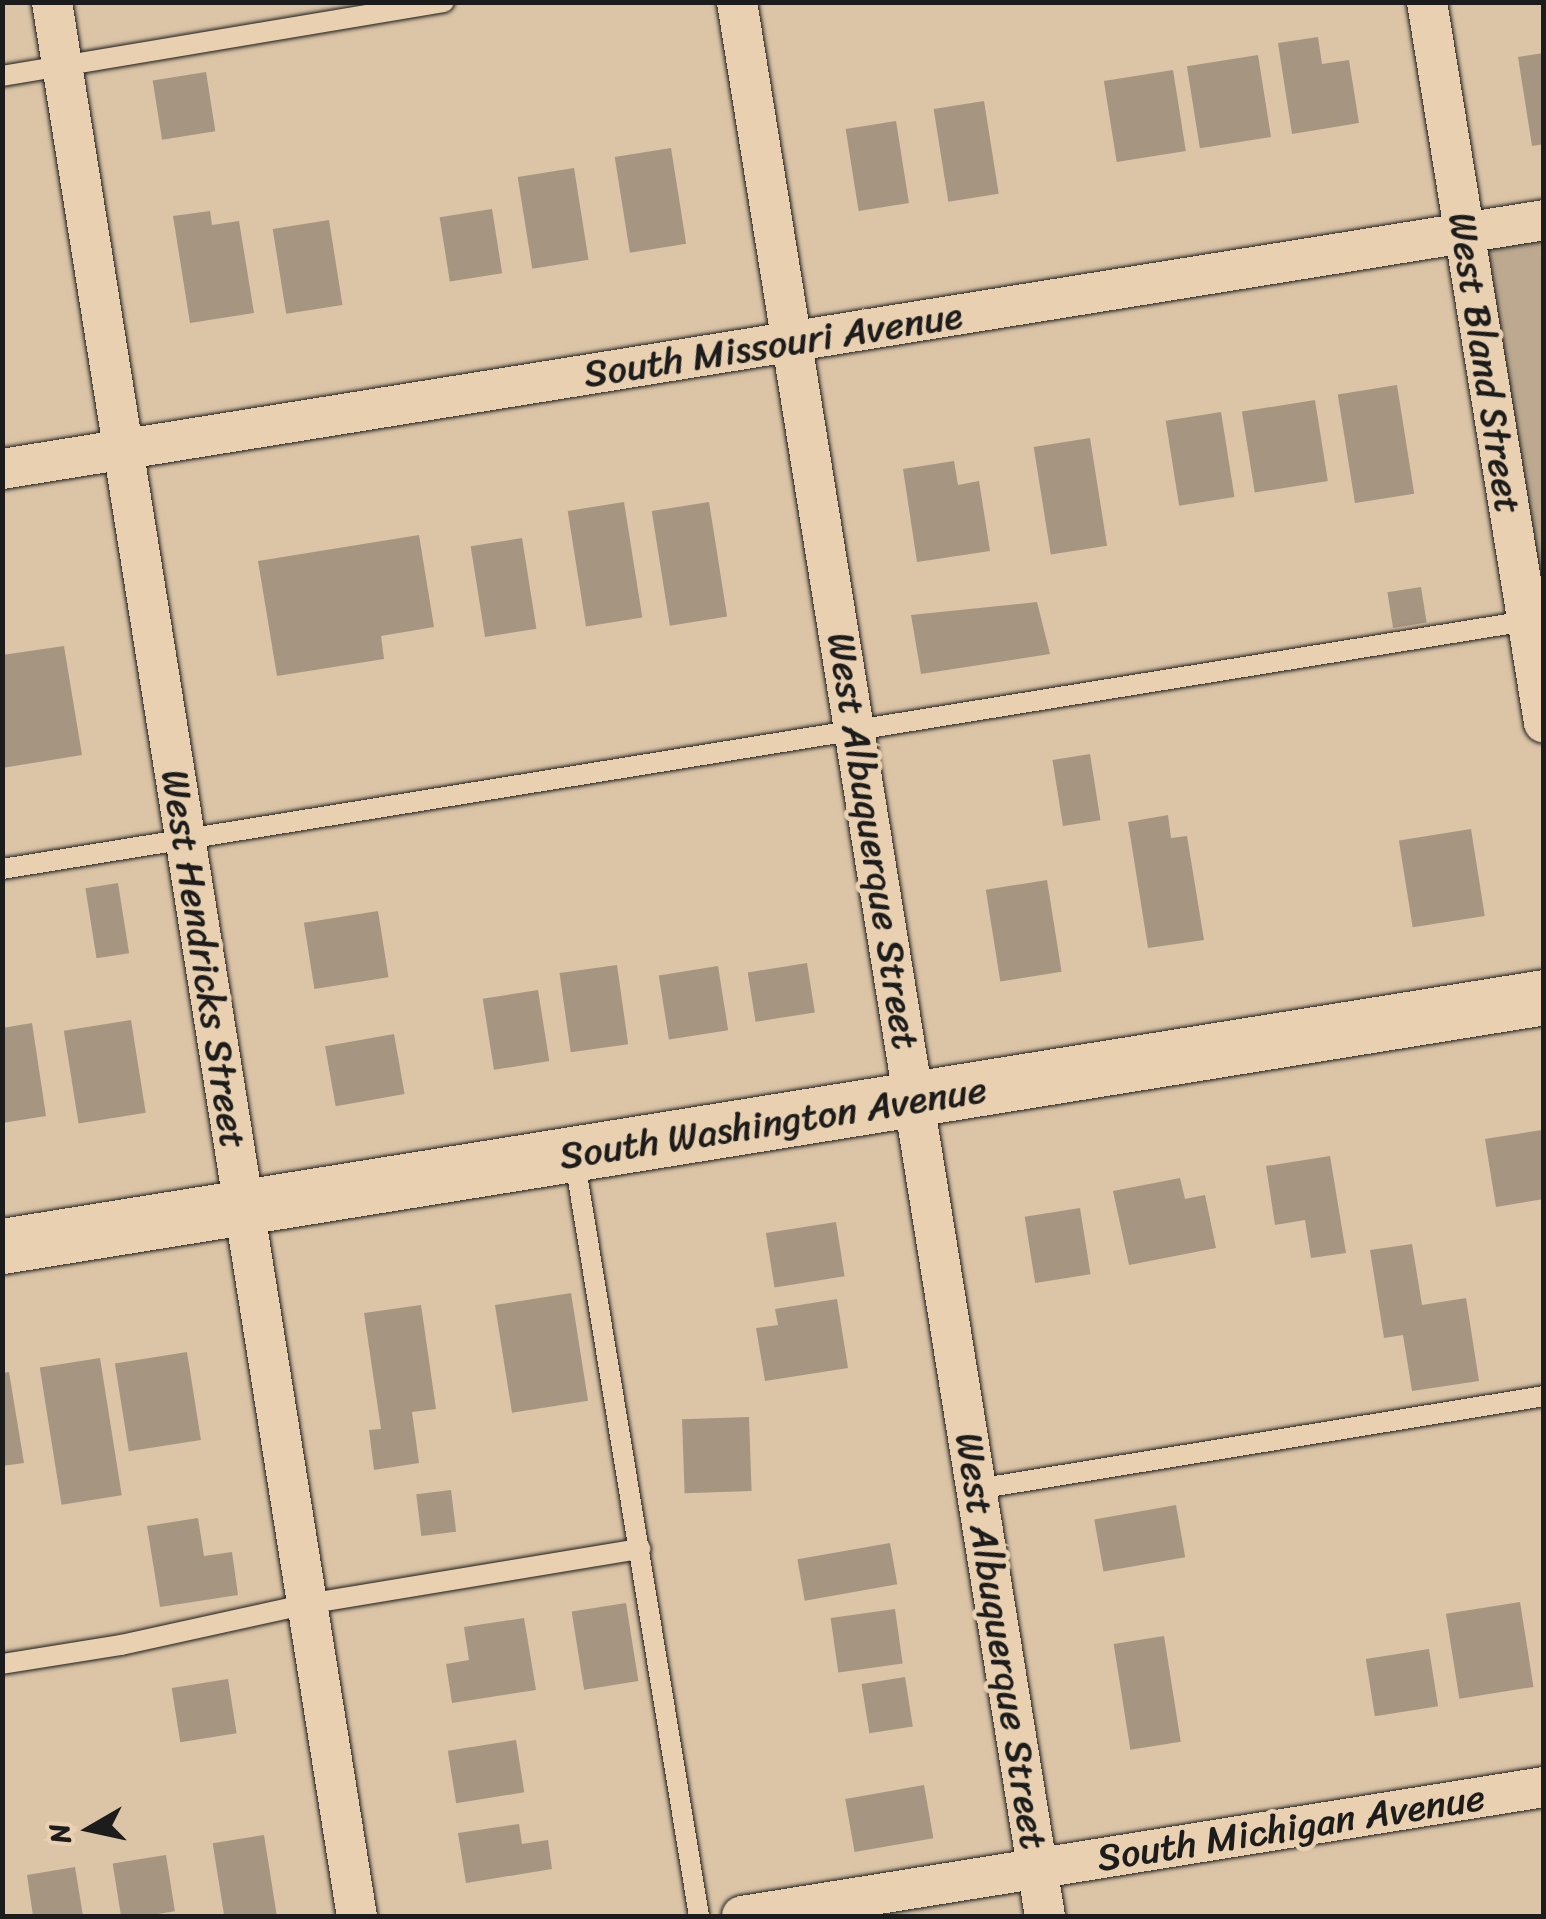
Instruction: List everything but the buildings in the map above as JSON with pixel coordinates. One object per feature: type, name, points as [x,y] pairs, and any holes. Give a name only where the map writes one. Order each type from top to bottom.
[{"type":"street","name":"West Hendricks Street","points":[[52,2],[357,1916]]},
{"type":"street","name":"West Albuquerque Street","points":[[737,2],[1045,1916]]},
{"type":"street","name":"West Bland Street","points":[[1426,2],[1544,723]]},
{"type":"street","name":"South Missouri Avenue","points":[[2,470],[1464,233],[1537,227]]},
{"type":"street","name":"South Washington Avenue","points":[[2,1246],[1544,997]]},
{"type":"street","name":"South Michigan Avenue","points":[[742,1916],[1544,1787]]},
{"type":"lane","points":[[2,76],[444,2]]},
{"type":"lane","points":[[2,869],[1527,621]]},
{"type":"lane","points":[[574,1154],[642,1549],[699,1916]]},
{"type":"lane","points":[[977,1490],[1544,1396]]},
{"type":"lane","points":[[2,1664],[121,1645],[307,1604],[642,1549]]},
{"type":"shaded area","points":[[1543,220],[1543,723],[1464,233]]}]
